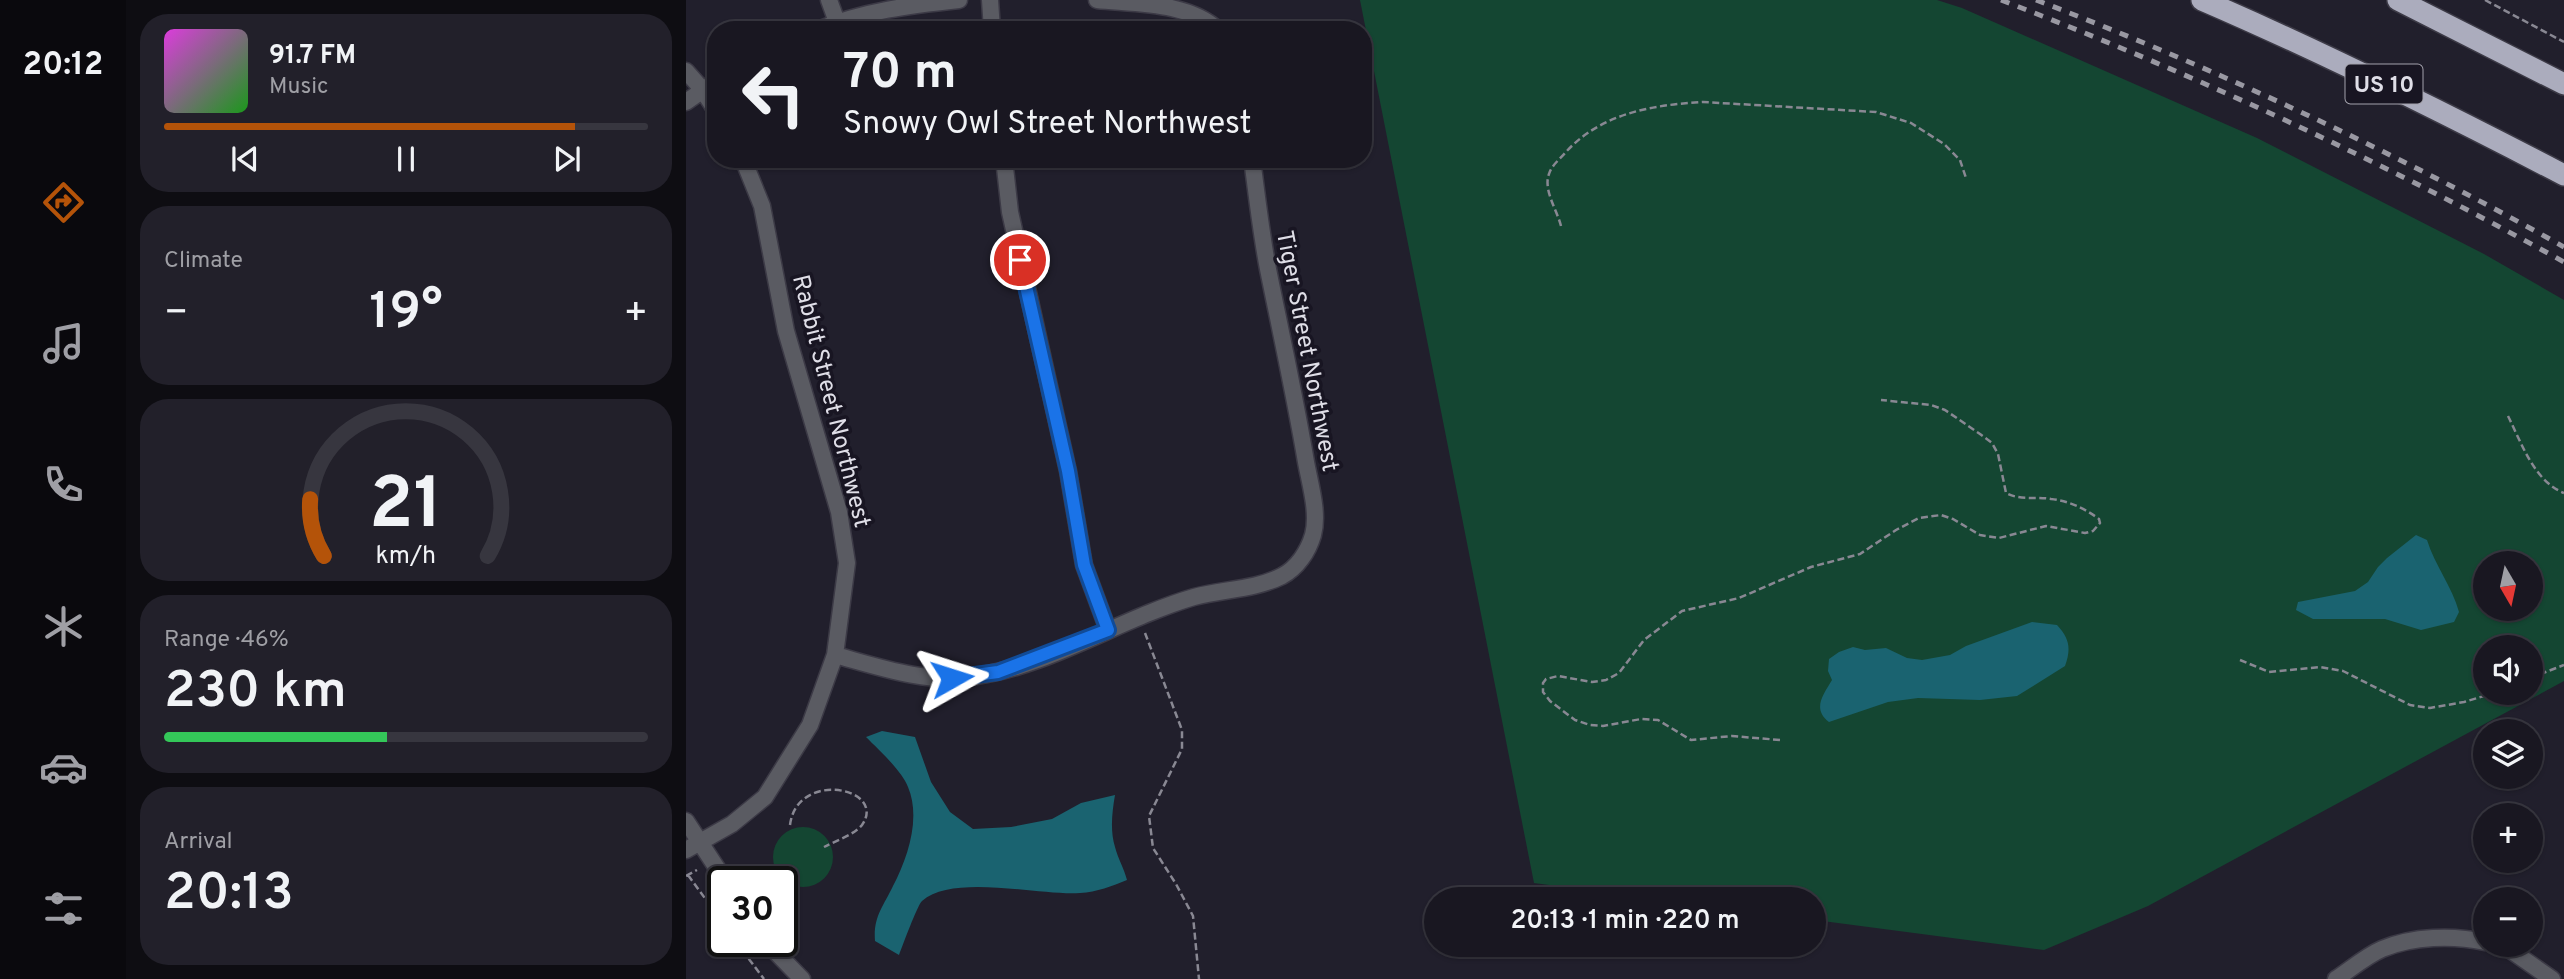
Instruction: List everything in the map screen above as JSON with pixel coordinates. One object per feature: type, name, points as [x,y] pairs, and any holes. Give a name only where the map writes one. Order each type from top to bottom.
[{"type":"highway","name":"US 10","points":[[2202,0],[2412,97],[2564,175]]},
{"type":"highway","points":[[2398,0],[2564,84]]},
{"type":"street","points":[[830,0],[837,21]]},
{"type":"street","points":[[841,21],[911,5],[959,0]]},
{"type":"street","points":[[990,0],[991,21]]},
{"type":"street","points":[[1097,0],[1178,10],[1205,21]]},
{"type":"street","points":[[686,71],[707,84]]},
{"type":"street","points":[[686,102],[707,86]]},
{"type":"street","name":"Rabbit Street Northwest","points":[[693,847],[732,824],[765,797],[810,725],[835,655],[847,563],[839,512],[786,331],[762,206],[747,168]]},
{"type":"street","points":[[1005,168],[1010,212],[1068,471],[1084,565],[1108,630]]},
{"type":"street","name":"Tiger Street Northwest","points":[[1139,617],[1196,597],[1266,583],[1284,575],[1307,550],[1314,532],[1311,487],[1296,400],[1267,265],[1253,168]]},
{"type":"street","points":[[835,655],[936,679],[968,678],[1023,664],[1139,617]]},
{"type":"street","points":[[686,821],[693,847],[711,866]]},
{"type":"street","points":[[2336,979],[2382,949],[2403,943],[2444,938],[2473,939]]},
{"type":"street","points":[[781,957],[802,979]]},
{"type":"street","points":[[2519,957],[2552,979]]},
{"type":"path","points":[[2485,0],[2564,42]]},
{"type":"path","points":[[1561,226],[1547,184],[1549,173],[1575,142],[1604,121],[1650,107],[1680,103],[1703,102],[1876,113],[1911,123],[1944,144],[1959,160],[1966,178]]},
{"type":"path","points":[[1780,740],[1732,736],[1691,740],[1658,720],[1641,719],[1603,726],[1590,725],[1575,720],[1556,707],[1543,692],[1543,683],[1546,679],[1558,676],[1592,682],[1606,680],[1619,673],[1644,640],[1682,611],[1739,598],[1811,566],[1860,554],[1919,518],[1941,515],[1980,535],[1999,538],[2046,526],[2085,533],[2093,531],[2100,523],[2099,519],[2077,505],[2052,499],[2015,498],[2006,493],[1998,454],[1992,443],[1945,410],[1917,402],[1881,400]]},
{"type":"path","points":[[2508,416],[2540,477],[2553,489],[2564,493]]},
{"type":"path","points":[[1139,617],[1182,730],[1182,749],[1149,816],[1153,848],[1177,884],[1193,916],[1199,979]]},
{"type":"path","points":[[2240,660],[2269,672],[2296,667],[2343,671],[2410,705],[2430,708],[2473,699]]},
{"type":"path","points":[[2543,673],[2564,665]]},
{"type":"path","points":[[790,825],[792,812],[806,799],[827,789],[852,793],[865,806],[862,824],[824,847]]},
{"type":"path","points":[[688,875],[707,901]]},
{"type":"path","points":[[747,957],[764,979]]},
{"type":"green space","points":[[1360,0],[1937,0],[1962,8],[2257,138],[2484,254],[2564,300],[2564,681],[2543,692],[2543,635],[2473,635],[2473,705],[2520,705],[2494,719],[2473,719],[2473,730],[2148,906],[2044,950],[1826,921],[1826,887],[1564,887],[1534,883],[1372,61],[1372,21],[1364,21]]},
{"type":"green space","points":[[803,827],[820,832],[828,840],[832,851],[828,874],[814,885],[798,886],[798,866],[775,866],[775,846],[786,832],[792,829]]},
{"type":"water","points":[[2416,535],[2427,540],[2452,593],[2459,612],[2454,622],[2421,630],[2385,619],[2313,619],[2296,610],[2298,602],[2355,591],[2368,582],[2387,558]]},
{"type":"water","points":[[2032,622],[2057,625],[2067,640],[2068,654],[2065,666],[2017,696],[1980,700],[1918,698],[1888,702],[1829,722],[1821,712],[1821,702],[1832,680],[1828,671],[1829,659],[1839,652],[1853,647],[1865,650],[1886,648],[1907,658],[1922,660],[1950,655],[1966,646]]},
{"type":"water","points":[[882,731],[915,737],[931,782],[950,812],[973,829],[1011,827],[1052,819],[1081,803],[1115,795],[1112,835],[1127,880],[1080,893],[954,888],[936,893],[922,901],[899,955],[875,941],[877,919],[904,863],[913,824],[912,799],[905,781],[866,737]]},
{"type":"railway","points":[[2001,0],[2145,58],[2287,121],[2426,189],[2564,262]]},
{"type":"railway","points":[[2036,0],[2238,83],[2436,178],[2564,247]]},
{"type":"route","points":[[952,678],[998,672],[1108,630],[1084,565],[1068,471],[1020,260]]}]
